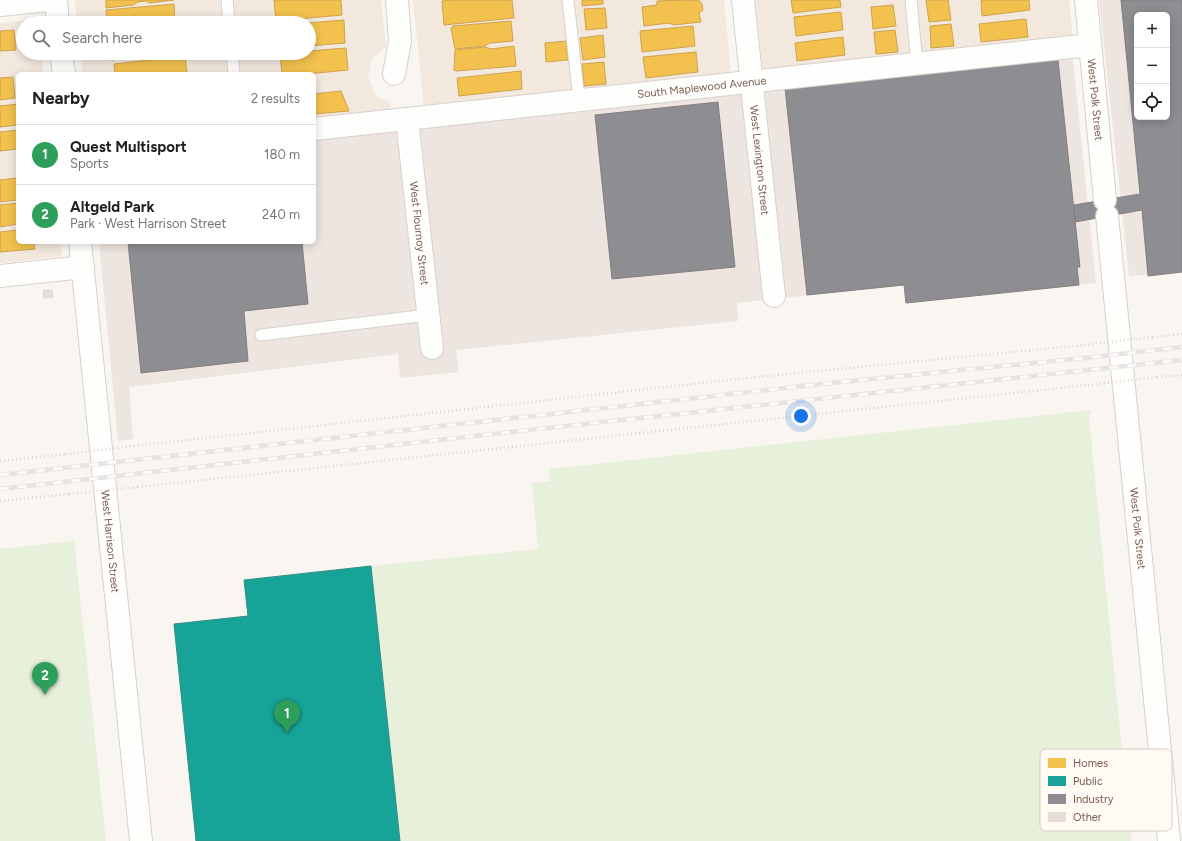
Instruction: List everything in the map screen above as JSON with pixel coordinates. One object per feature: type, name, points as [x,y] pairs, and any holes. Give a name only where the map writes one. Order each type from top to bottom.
[{"type":"street","points":[[0,5],[48,0]]},
{"type":"street","points":[[56,0],[57,16]]},
{"type":"street","points":[[394,74],[400,41],[397,0]]},
{"type":"street","name":"West Lexington Street","points":[[743,0],[774,296]]},
{"type":"street","name":"West Polk Street","points":[[1086,0],[1160,749]]},
{"type":"street","name":"South Maplewood Avenue","points":[[316,129],[1090,45]]},
{"type":"street","points":[[62,60],[64,72]]},
{"type":"street","name":"West Flournoy Street","points":[[407,119],[432,348]]},
{"type":"street","name":"West Harrison Street","points":[[80,244],[141,841]]},
{"type":"street","points":[[0,276],[83,267]]},
{"type":"street","name":"West Polk Street","points":[[1168,831],[1169,841]]},
{"type":"lane","points":[[227,0],[228,16]]},
{"type":"lane","points":[[568,0],[579,100]]},
{"type":"lane","points":[[911,0],[917,64]]},
{"type":"lane","points":[[233,60],[234,72]]},
{"type":"lane","points":[[261,335],[428,315]]},
{"type":"path","points":[[0,461],[763,377],[1182,334]]},
{"type":"path","points":[[0,501],[1182,375]]},
{"type":"shaded area","points":[[75,0],[381,0],[386,47],[372,59],[368,77],[376,96],[390,102],[392,112],[316,120],[316,72],[83,72],[81,60],[316,60],[316,16],[76,16]]},
{"type":"shaded area","points":[[413,0],[724,0],[731,73],[427,105],[424,108]]},
{"type":"shaded area","points":[[755,0],[1069,0],[1073,40],[763,73]]},
{"type":"shaded area","points":[[1099,0],[1182,0],[1182,272],[1129,276]]},
{"type":"shaded area","points":[[16,21],[16,60],[42,60],[43,72],[16,72],[16,244],[60,244],[62,256],[0,263],[0,23]]},
{"type":"shaded area","points":[[1072,51],[1096,283],[906,303],[904,285],[737,303],[738,321],[456,350],[459,372],[400,378],[398,354],[129,387],[133,439],[118,441],[99,244],[316,244],[316,139]]},
{"type":"green space","points":[[1091,410],[1089,418],[1122,749],[1040,749],[1040,831],[1130,831],[1131,841],[400,841],[371,566],[538,549],[532,483],[550,481],[549,469]]},
{"type":"green space","points":[[74,541],[106,841],[0,841],[0,549]]},
{"type":"building: Homes","points":[[106,0],[174,0],[149,3],[146,1],[138,2],[133,5],[106,8]]},
{"type":"building: Homes","points":[[274,0],[341,0],[342,15],[316,17],[316,16],[276,16]]},
{"type":"building: Homes","points":[[512,0],[514,18],[444,25],[442,1]]},
{"type":"building: Homes","points":[[582,0],[603,0],[603,4],[582,6]]},
{"type":"building: Homes","points":[[699,0],[702,4],[703,10],[699,13],[701,22],[674,25],[669,23],[644,26],[642,7],[657,5],[657,1]]},
{"type":"building: Homes","points":[[791,0],[840,0],[841,7],[793,13]]},
{"type":"building: Homes","points":[[926,0],[948,0],[951,20],[929,22]]},
{"type":"building: Homes","points":[[981,0],[1029,0],[1030,10],[982,16]]},
{"type":"building: Homes","points":[[174,4],[175,16],[106,16],[106,10]]},
{"type":"building: Homes","points":[[893,5],[896,26],[873,29],[871,7]]},
{"type":"building: Homes","points":[[605,8],[607,28],[586,30],[584,9]]},
{"type":"building: Homes","points":[[841,12],[843,30],[796,36],[794,17]]},
{"type":"building: Homes","points":[[1026,19],[1028,37],[981,42],[979,24]]},
{"type":"building: Homes","points":[[344,20],[345,43],[316,45],[316,22]]},
{"type":"building: Homes","points":[[511,21],[513,41],[455,49],[451,28],[453,26]]},
{"type":"building: Homes","points":[[951,24],[954,46],[931,48],[930,26]]},
{"type":"building: Homes","points":[[693,26],[695,46],[642,52],[640,31]]},
{"type":"building: Homes","points":[[14,30],[16,50],[0,51],[0,31]]},
{"type":"building: Homes","points":[[895,30],[898,52],[876,54],[874,32]]},
{"type":"building: Homes","points":[[603,35],[605,57],[583,60],[580,38]]},
{"type":"building: Homes","points":[[843,37],[845,55],[797,61],[795,43]]},
{"type":"building: Homes","points":[[566,41],[568,60],[546,62],[545,43]]},
{"type":"building: Homes","points":[[514,46],[516,66],[454,70],[455,50],[485,47],[491,49]]},
{"type":"building: Homes","points":[[346,48],[348,70],[316,73],[282,72],[281,60],[316,60],[316,50]]},
{"type":"building: Homes","points":[[696,52],[698,72],[646,78],[643,57]]},
{"type":"building: Homes","points":[[150,60],[185,60],[187,72],[115,72],[114,64]]},
{"type":"building: Homes","points":[[604,62],[606,84],[584,86],[582,64]]},
{"type":"building: Homes","points":[[521,71],[522,89],[459,96],[457,78]]},
{"type":"building: Homes","points":[[13,77],[15,98],[0,100],[0,78]]},
{"type":"building: Homes","points":[[341,91],[349,111],[316,114],[316,94]]},
{"type":"building: Homes","points":[[16,104],[16,125],[0,127],[0,106]]},
{"type":"building: Homes","points":[[16,130],[16,149],[0,151],[0,132]]},
{"type":"building: Homes","points":[[16,178],[16,200],[0,202],[0,180]]},
{"type":"building: Homes","points":[[16,203],[16,224],[0,227],[0,205]]},
{"type":"building: Homes","points":[[16,230],[16,244],[34,244],[35,249],[0,252],[0,232]]},
{"type":"building: Public","points":[[371,566],[400,841],[196,841],[174,624],[248,616],[244,580]]},
{"type":"building: Industry","points":[[1121,0],[1182,0],[1182,272],[1148,276],[1142,210],[1075,222],[1074,205],[1140,194]]},
{"type":"building: Industry","points":[[1058,60],[1080,267],[1077,267],[1079,285],[906,303],[904,285],[807,295],[785,88]]},
{"type":"building: Industry","points":[[718,102],[735,267],[612,279],[595,115]]},
{"type":"building: Industry","points":[[128,244],[302,244],[308,304],[244,311],[248,361],[141,373]]},
{"type":"building: Other","points":[[43,290],[52,290],[53,297],[44,298]]},
{"type":"railway","points":[[0,475],[821,384],[1182,347]]},
{"type":"railway","points":[[0,489],[483,435],[1182,360]]},
{"type":"place","name":"Altgeld Park","points":[[45,695]]},
{"type":"place","name":"Quest Multisport","points":[[287,733]]}]
